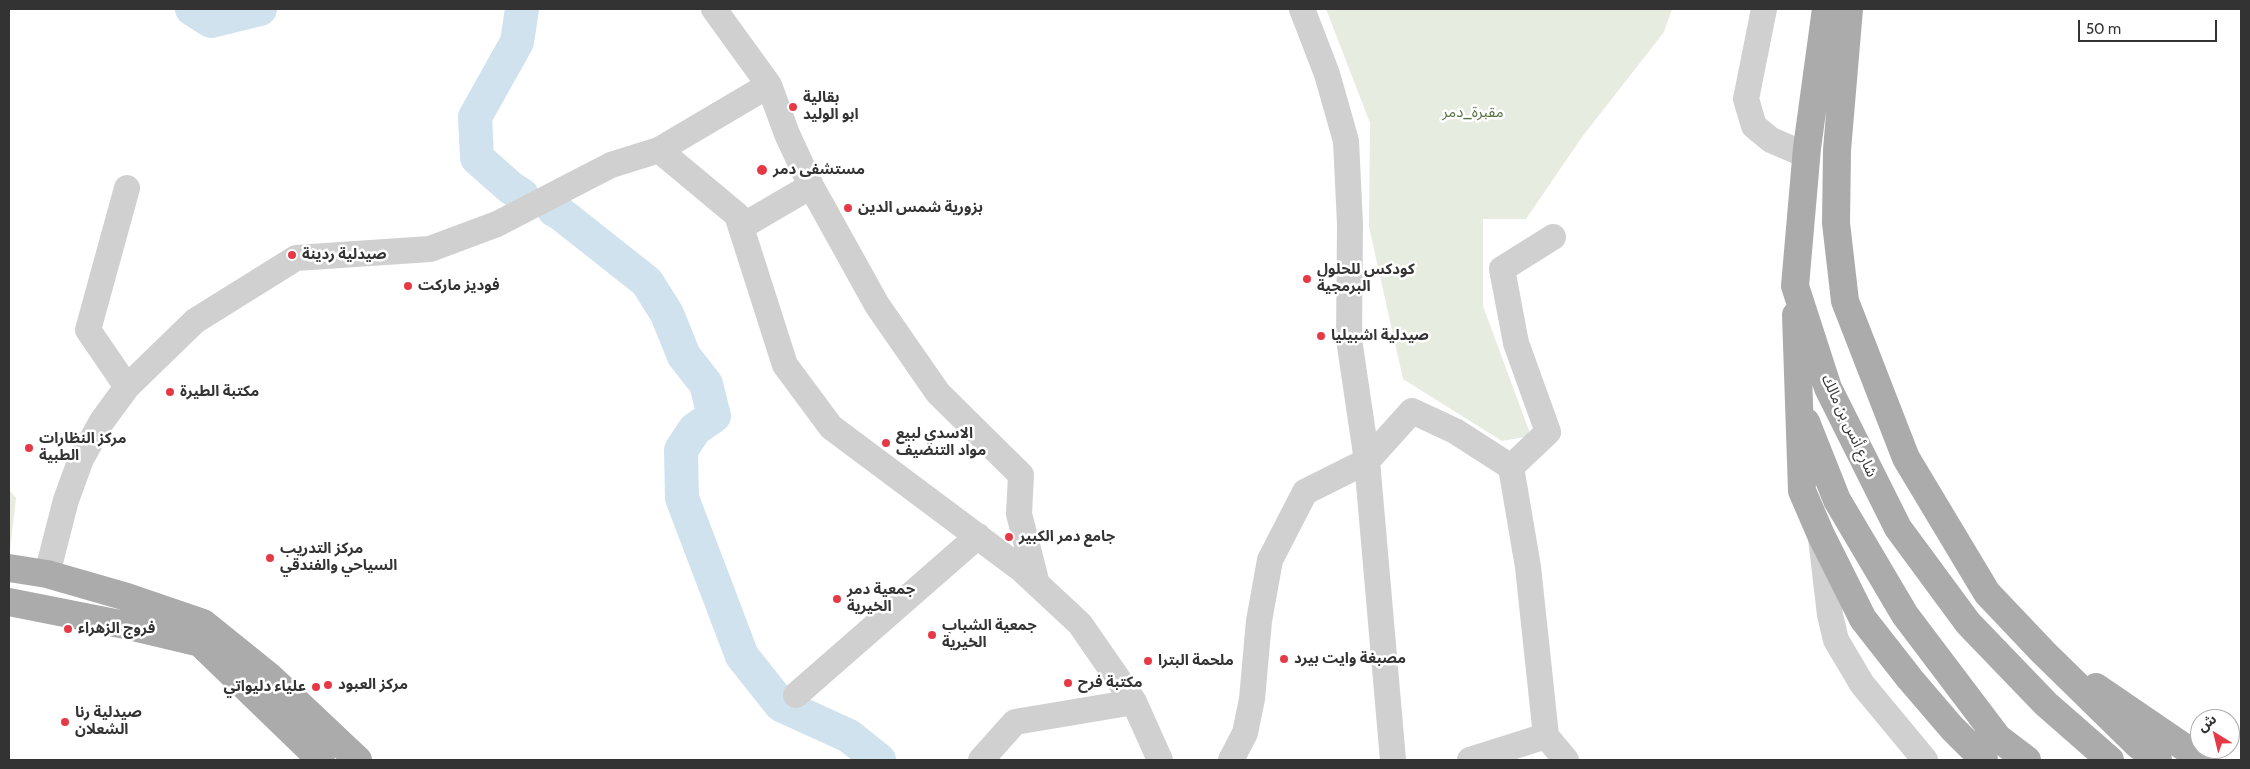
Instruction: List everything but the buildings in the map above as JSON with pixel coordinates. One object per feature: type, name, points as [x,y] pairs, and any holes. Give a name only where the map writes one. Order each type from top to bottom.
[{"type":"main road","name":"شارع أنس بن مالك","points":[[1826,9],[1807,151],[1795,286],[1828,388],[1898,528],[1968,623],[2046,704],[2110,760]]},
{"type":"main road","points":[[1849,9],[1837,150],[1836,223],[1845,302],[1906,458],[1988,593],[2043,652],[2138,745],[2158,760]]},
{"type":"main road","points":[[1807,151],[1837,150]]},
{"type":"main road","points":[[1795,286],[1802,491],[1821,535],[1863,619],[1910,679],[1952,728],[1991,749],[2027,760]]},
{"type":"main road","points":[[1798,402],[1838,500],[1905,615],[1991,749]]},
{"type":"main road","points":[[9,568],[47,574],[127,597],[203,623],[270,677],[358,760]]},
{"type":"main road","points":[[9,602],[120,624],[200,643],[321,760]]},
{"type":"main road","points":[[2043,652],[2203,760]]},
{"type":"street","points":[[714,9],[769,85],[787,134],[811,186],[877,305],[938,393],[1021,475],[1019,514],[1037,584]]},
{"type":"street","points":[[1302,9],[1327,74],[1346,140],[1350,224],[1349,339],[1367,461],[1393,760]]},
{"type":"street","points":[[1764,9],[1746,99],[1754,126],[1771,140],[1807,151]]},
{"type":"street","points":[[47,574],[66,500],[82,459],[102,421],[127,387],[195,321],[296,258],[430,249],[497,224],[611,164],[659,150],[769,85]]},
{"type":"street","points":[[659,150],[737,215],[785,365],[831,427],[1021,569],[1080,624],[1134,702],[1160,760]]},
{"type":"street","points":[[741,226],[811,186]]},
{"type":"street","points":[[127,188],[88,330],[127,387]]},
{"type":"street","points":[[1511,467],[1548,432],[1516,343],[1502,269],[1553,237]]},
{"type":"street","points":[[1231,760],[1245,734],[1252,699],[1259,621],[1270,560],[1305,492],[1367,461],[1412,411],[1455,431],[1511,467],[1528,567],[1546,736],[1566,760]]},
{"type":"street","points":[[1821,535],[1830,615],[1836,640],[1862,684],[1925,760]]},
{"type":"street","points":[[796,695],[978,536]]},
{"type":"street","points":[[981,760],[1015,722],[1134,702]]},
{"type":"street","points":[[1470,760],[1546,736]]},
{"type":"green space","name":"مقبرة_دمر","points":[[1326,9],[1672,9],[1664,32],[1582,137],[1526,219],[1483,219],[1483,306],[1531,436],[1502,441],[1403,379],[1369,227],[1370,123]]},
{"type":"green space","points":[[9,490],[16,498],[9,559]]},
{"type":"waterway","points":[[192,9],[211,21],[260,9]]},
{"type":"waterway","points":[[522,9],[517,42],[475,117],[477,158],[511,188],[522,195]]},
{"type":"waterway","points":[[554,210],[647,282],[667,314],[684,356],[706,384],[714,416],[695,429],[681,450],[682,498],[742,656],[781,705],[849,736],[879,760]]},
{"type":"place","name":"بقالية ابو الوليد","points":[[793,107]]},
{"type":"place","name":"مستشفى دمر","points":[[762,170]]},
{"type":"place","name":"بزورية شمس الدين","points":[[848,208]]},
{"type":"place","name":"صيدلية ردينة","points":[[292,255]]},
{"type":"place","name":"كودكس للحلول البرمجية","points":[[1307,279]]},
{"type":"place","name":"فوديز ماركت","points":[[408,286]]},
{"type":"place","name":"صيدلية اشبيليا","points":[[1321,336]]},
{"type":"place","name":"مكتبة الطيرة","points":[[170,392]]},
{"type":"place","name":"الاسدي لبيع مواد التنضيف","points":[[886,443]]},
{"type":"place","name":"مركز النظارات الطبية","points":[[29,448]]},
{"type":"place","name":"جامع دمر الكبير","points":[[1009,537]]},
{"type":"place","name":"مركز التدريب السياحي والفندقي","points":[[270,558]]},
{"type":"place","name":"جمعية دمر الخيرية","points":[[837,599]]},
{"type":"place","name":"فروج الزهراء","points":[[68,629]]},
{"type":"place","name":"جمعية الشباب الخيرية","points":[[932,635]]},
{"type":"place","name":"مصبغة وايت بيرد","points":[[1284,659]]},
{"type":"place","name":"ملحمة البترا","points":[[1148,661]]},
{"type":"place","name":"مكتبة فرح","points":[[1068,683]]},
{"type":"place","name":"مركز العبود","points":[[328,685]]},
{"type":"place","name":"علياء دليواتي","points":[[316,687]]},
{"type":"place","name":"صيدلية رنا الشعلان","points":[[65,722]]}]
